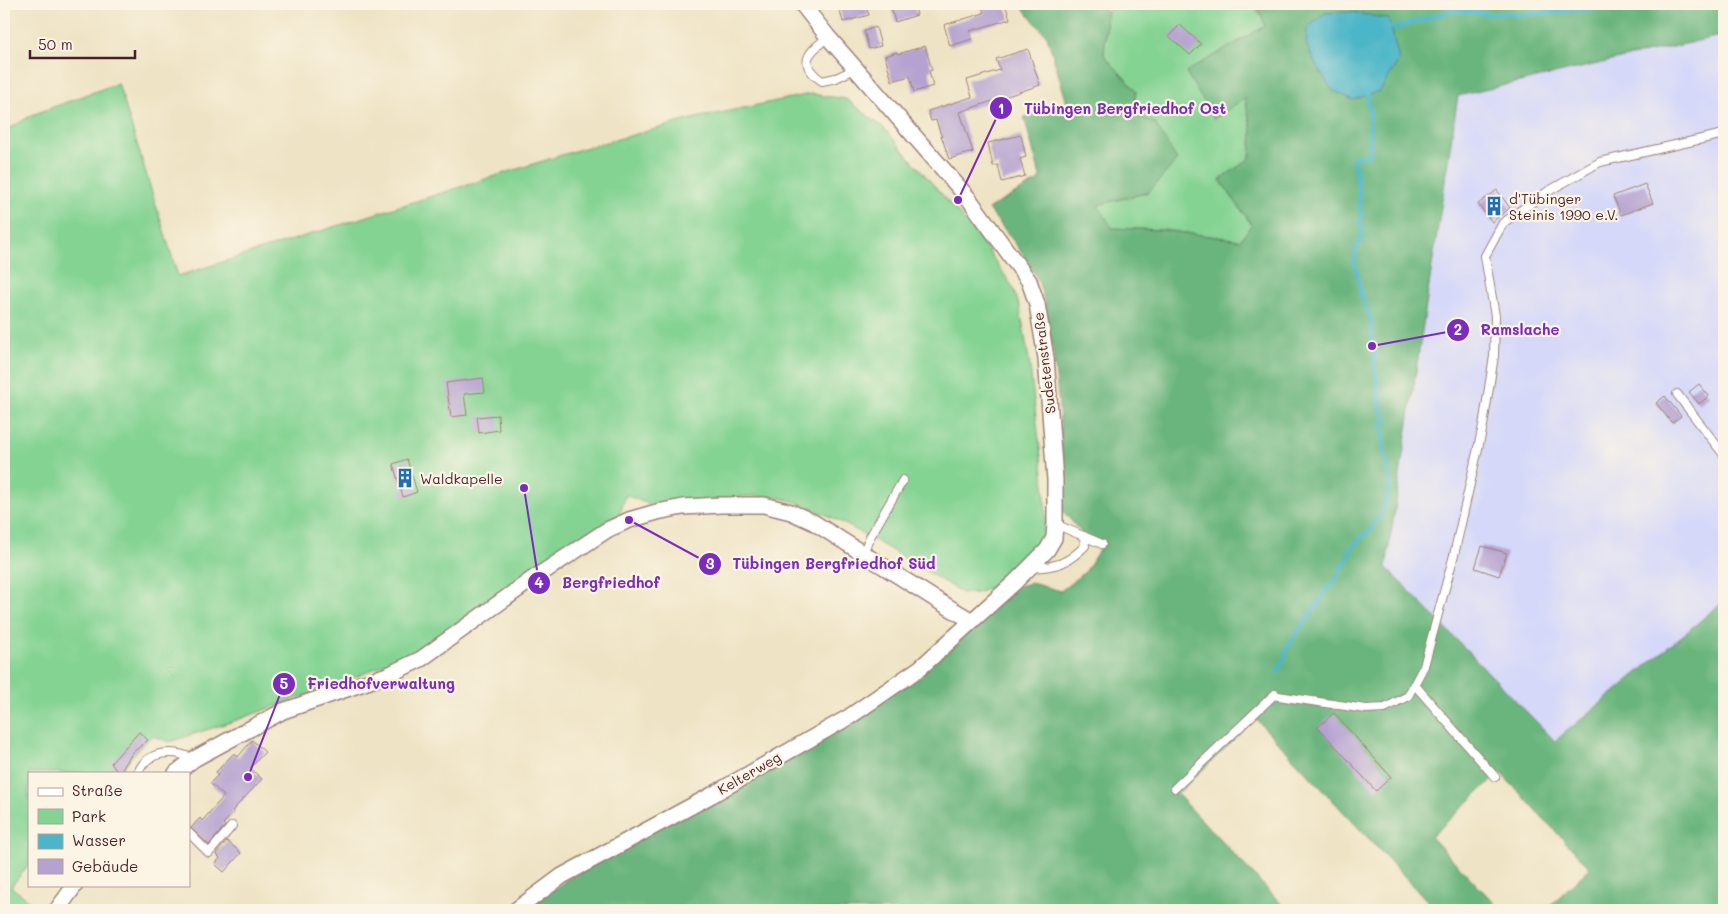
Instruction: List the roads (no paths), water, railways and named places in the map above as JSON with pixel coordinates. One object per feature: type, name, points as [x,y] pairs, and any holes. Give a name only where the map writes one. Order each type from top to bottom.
[{"type":"street","name":"Sudetenstraße","points":[[802,4],[855,69],[969,200],[1029,281],[1036,304],[1046,358],[1055,480],[1054,538],[1047,550],[972,621]]},
{"type":"street","points":[[177,772],[194,759],[283,711],[390,674],[421,659],[531,580],[607,530],[637,518],[683,507],[764,505],[791,512],[813,522],[972,621]]},
{"type":"street","name":"Kelterweg","points":[[516,910],[562,876],[849,717],[920,668],[972,621]]},
{"type":"street","points":[[57,910],[74,886]]},
{"type":"lane","points":[[828,37],[810,52],[807,59],[809,68],[815,76],[822,81],[836,78],[855,69]]},
{"type":"lane","points":[[1175,788],[1276,695],[1366,709],[1385,708],[1408,696],[1424,666],[1448,577],[1483,426],[1494,356],[1494,316],[1485,256],[1502,223],[1547,192],[1600,162],[1724,134]]},
{"type":"lane","points":[[1678,394],[1724,455]]},
{"type":"lane","points":[[863,553],[902,480]]},
{"type":"lane","points":[[1055,524],[1102,544]]},
{"type":"lane","points":[[1029,568],[1053,568],[1076,556],[1085,546],[1084,536]]},
{"type":"lane","points":[[1414,684],[1495,777]]},
{"type":"lane","points":[[138,772],[148,758],[158,755],[176,752],[194,759]]},
{"type":"lane","points":[[190,834],[210,853],[232,826]]},
{"type":"water","points":[[1352,12],[1389,19],[1399,60],[1380,91],[1353,100],[1332,90],[1314,62],[1306,44],[1307,28],[1325,13]]},
{"type":"waterway","points":[[1387,26],[1395,29],[1455,10],[1491,14],[1513,13],[1516,15],[1590,9],[1690,6],[1693,4]]},
{"type":"waterway","points":[[1278,672],[1290,642],[1321,599],[1324,591],[1335,582],[1340,569],[1347,561],[1349,552],[1361,537],[1369,531],[1382,511],[1389,488],[1383,444],[1382,426],[1385,423],[1385,417],[1381,409],[1374,363],[1375,353],[1372,346],[1370,316],[1362,299],[1354,259],[1355,251],[1361,239],[1362,226],[1359,222],[1361,215],[1353,158],[1370,155],[1370,114],[1367,90]]},
{"type":"place","name":"Tübingen Bergfriedhof Ost","points":[[958,200]]},
{"type":"place","name":"d'Tübinger Steinis 1990 e.V.","points":[[1494,206]]},
{"type":"place","name":"Ramslache","points":[[1372,346]]},
{"type":"place","name":"Waldkapelle","points":[[405,478]]},
{"type":"place","name":"Bergfriedhof","points":[[524,488]]},
{"type":"place","name":"Tübingen Bergfriedhof Süd","points":[[629,520]]},
{"type":"place","name":"Friedhofverwaltung","points":[[248,777]]}]
